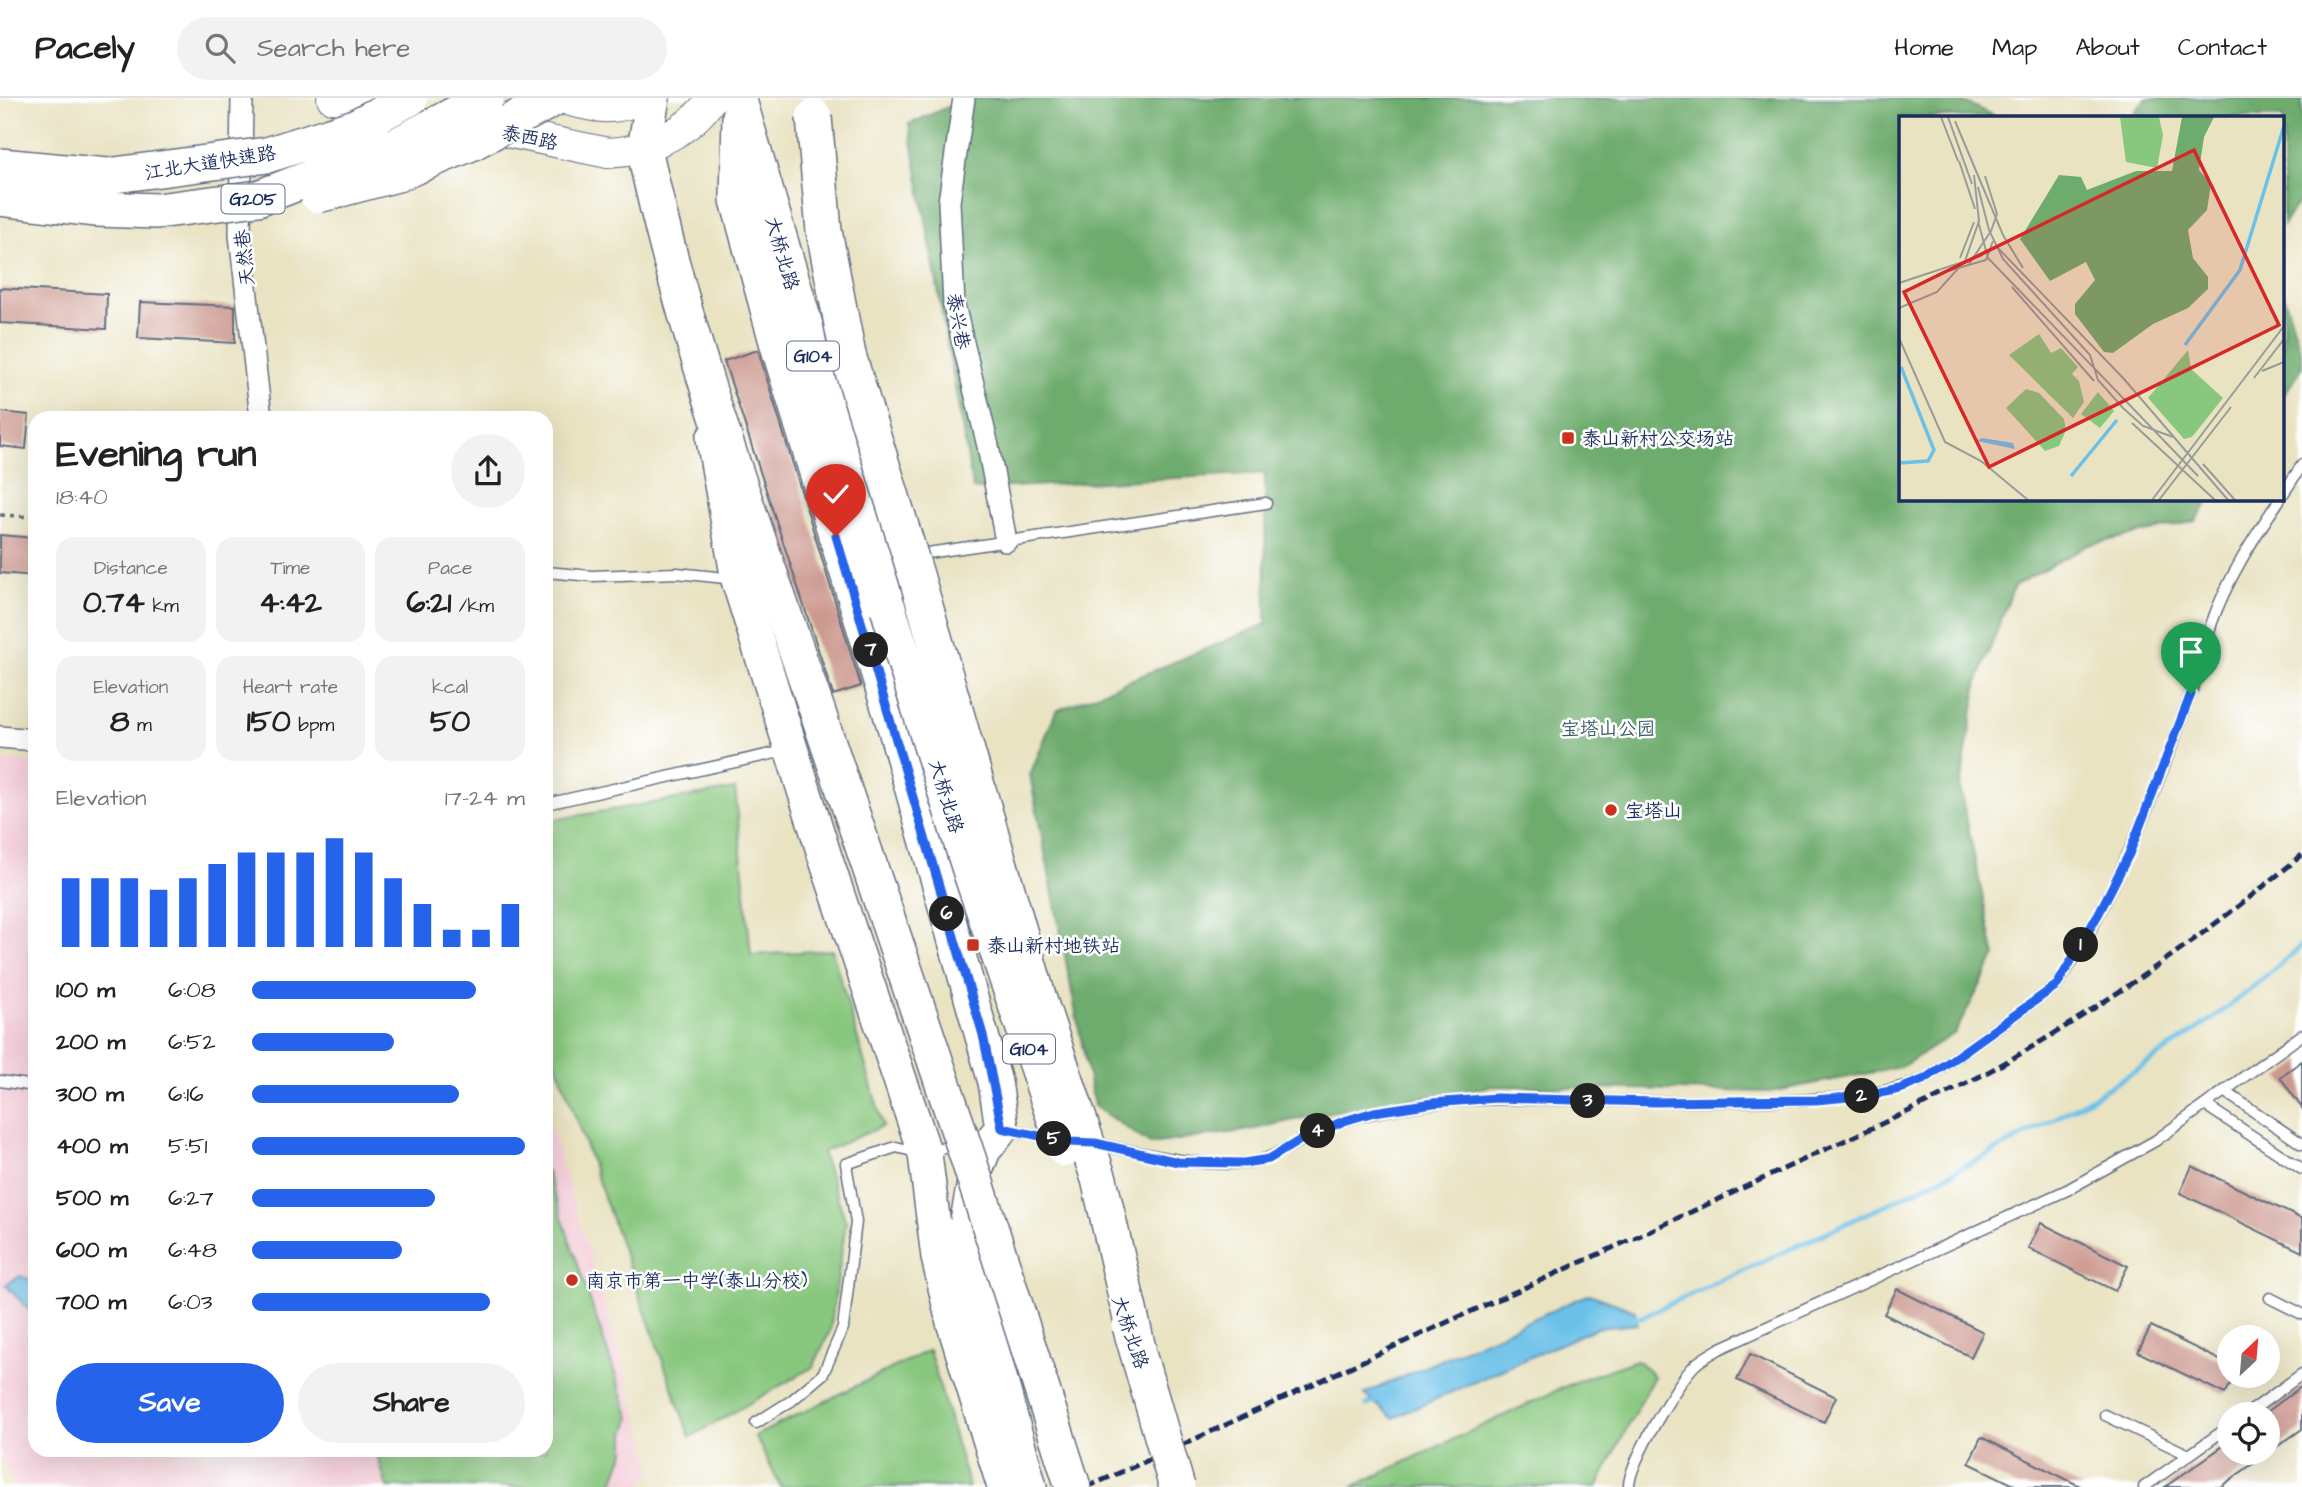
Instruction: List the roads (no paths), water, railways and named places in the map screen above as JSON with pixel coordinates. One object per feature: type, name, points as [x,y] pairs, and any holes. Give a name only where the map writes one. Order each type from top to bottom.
[{"type":"highway","name":"江北大道快速路","points":[[0,166],[107,176],[267,155],[355,127],[410,98]]},
{"type":"highway","name":"江北大道快速路","points":[[0,198],[96,209],[157,211],[258,198],[399,145],[486,98]]},
{"type":"highway","points":[[258,198],[329,195],[397,174],[471,143],[557,98]]},
{"type":"highway","points":[[814,98],[817,176],[824,231],[848,355],[916,575],[1039,1000],[1099,1179],[1138,1349]]},
{"type":"highway","name":"大桥北路","points":[[730,100],[887,559],[888,608],[1043,1090],[1138,1349],[1177,1487]]},
{"type":"highway","points":[[643,148],[662,233],[702,378],[969,1161],[1073,1487]]},
{"type":"main road","name":"泰西路","points":[[332,98],[417,112],[608,153],[643,148],[730,100]]},
{"type":"main road","points":[[557,98],[606,108],[622,108],[644,98]]},
{"type":"main road","points":[[643,148],[653,98]]},
{"type":"main road","points":[[730,100],[737,200],[983,1035],[1002,1128],[984,1150],[976,1171],[967,1226],[970,1268],[1030,1487]]},
{"type":"main road","points":[[702,378],[738,580],[925,1154],[938,1257],[950,1309],[1004,1487]]},
{"type":"street","name":"天然巷","points":[[242,98],[240,235],[260,411]]},
{"type":"street","name":"泰兴巷","points":[[964,98],[950,202],[954,305],[988,446],[1006,541]]},
{"type":"street","points":[[0,737],[28,739]]},
{"type":"lane","points":[[2284,493],[2302,466]]},
{"type":"lane","points":[[756,1423],[791,1401],[824,1374],[843,1328],[856,1222],[846,1164],[896,1147],[925,1154],[1002,1128],[1068,1142],[1095,1143],[1178,1162],[1244,1163],[1269,1159],[1302,1139],[1344,1121],[1374,1112],[1433,1103],[1496,1098],[1655,1102],[1816,1100],[1890,1091],[1925,1079],[2057,985],[2069,967],[2129,854],[2191,694],[2225,590],[2279,500]]},
{"type":"lane","points":[[887,559],[1266,503]]},
{"type":"lane","points":[[553,573],[592,576],[677,573],[738,580]]},
{"type":"lane","points":[[553,802],[792,750]]},
{"type":"lane","points":[[1629,1487],[1628,1480],[1638,1458],[1682,1380],[1703,1359],[1719,1349],[2067,1190],[2155,1141],[2302,1035]]},
{"type":"lane","points":[[0,1081],[28,1085]]},
{"type":"lane","points":[[2224,1091],[2302,1144]]},
{"type":"lane","points":[[2205,1105],[2302,1169]]},
{"type":"lane","points":[[2270,1298],[2302,1314]]},
{"type":"lane","points":[[2264,1402],[2302,1374]]},
{"type":"lane","points":[[2105,1415],[2189,1455]]},
{"type":"lane","points":[[2144,1487],[2217,1435]]},
{"type":"water","points":[[20,1276],[28,1279],[28,1309],[6,1285]]},
{"type":"water","points":[[1589,1294],[1635,1311],[1637,1324],[1596,1328],[1393,1418],[1364,1394]]},
{"type":"waterway","points":[[1629,1317],[1642,1317],[1901,1198],[2071,1109],[2152,1060],[2230,1005],[2302,945]]},
{"type":"waterway","points":[[1367,1405],[1380,1400]]},
{"type":"railway","points":[[1087,1487],[1665,1224],[1972,1080],[2057,1032],[2130,985],[2200,935],[2302,855]]},
{"type":"place","name":"泰山新村公交场站","points":[[1568,438]]},
{"type":"place","name":"宝塔山","points":[[1611,810]]},
{"type":"place","name":"泰山新村地铁站","points":[[973,945]]},
{"type":"place","name":"南京市第一中学(泰山分校)","points":[[572,1280]]},
{"type":"park label","name":"宝塔山公园","points":[[1608,728]]}]
